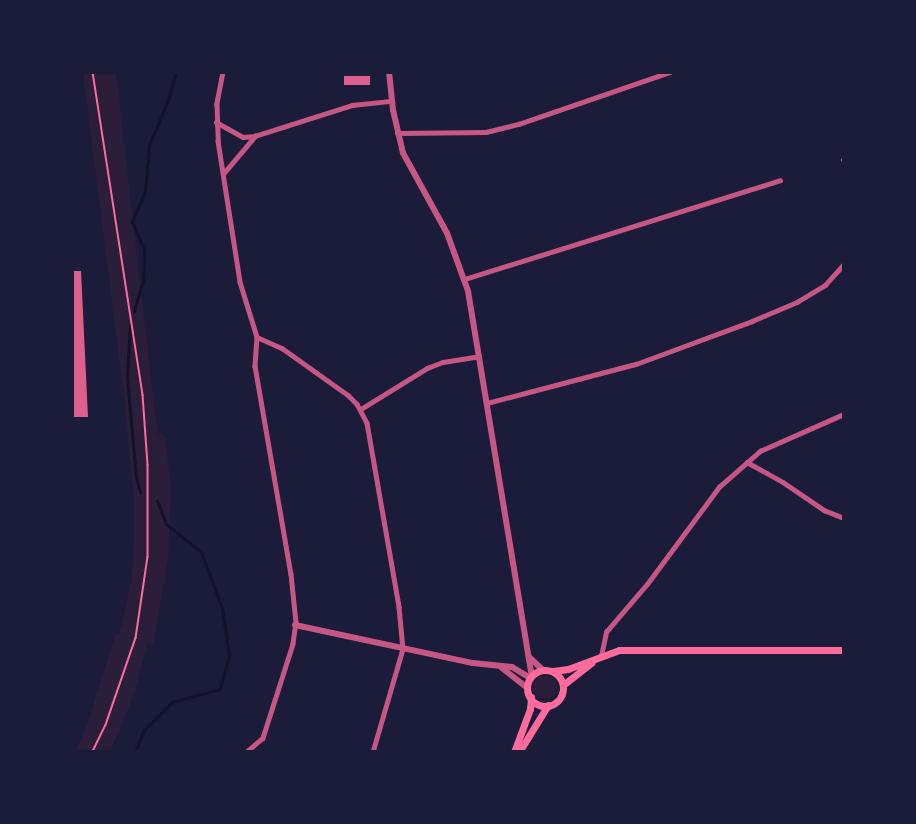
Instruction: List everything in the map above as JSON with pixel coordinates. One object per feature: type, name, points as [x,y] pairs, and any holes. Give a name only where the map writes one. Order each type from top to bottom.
[{"type":"main road","points":[[517,752],[530,709],[531,698],[528,688],[531,677],[543,670],[553,671],[620,650],[844,650]]},
{"type":"main road","points":[[563,685],[601,656]]},
{"type":"main road","points":[[517,752],[548,705],[561,696],[563,685],[560,677],[553,671]]},
{"type":"main road","points":[[531,698],[537,703],[548,705]]},
{"type":"street","points":[[223,72],[218,89],[216,123],[245,304],[257,337],[255,366],[291,574],[295,625],[293,644],[262,738],[248,752]]},
{"type":"street","points":[[389,72],[391,101],[403,153],[450,238],[465,279],[531,677]]},
{"type":"street","points":[[397,133],[486,132],[519,124],[670,72]]},
{"type":"street","points":[[216,123],[243,137],[255,136],[352,105],[391,101]]},
{"type":"street","points":[[223,174],[255,136]]},
{"type":"street","points":[[465,279],[780,180]]},
{"type":"street","points":[[487,403],[636,364],[752,321],[797,302],[818,290],[844,264]]},
{"type":"street","points":[[257,337],[285,350],[348,395],[361,409],[367,423],[399,607],[403,649],[373,752]]},
{"type":"street","points":[[361,409],[427,368],[443,362],[479,356]]},
{"type":"street","points":[[601,656],[606,632],[647,584],[719,487],[760,451],[844,414]]},
{"type":"street","points":[[747,462],[783,482],[824,510],[844,518]]},
{"type":"street","points":[[295,625],[403,649],[502,668],[512,667],[531,677]]},
{"type":"street","points":[[529,657],[543,670]]},
{"type":"street","points":[[502,668],[528,688]]},
{"type":"path","points":[[93,72],[144,395],[148,465],[148,557],[136,638],[106,725],[93,752]]},
{"type":"shaded area","points":[[83,72],[116,72],[157,432],[165,437],[171,488],[168,561],[153,644],[148,643],[133,697],[110,752],[75,752],[88,723],[115,635],[120,633],[131,582],[134,539],[134,499],[124,397]]},
{"type":"shaded area","points":[[545,675],[553,679],[557,687],[553,695],[545,699],[537,695],[533,687],[537,679]]},
{"type":"building","points":[[344,76],[370,76],[370,85],[344,85]]},
{"type":"building","points":[[72,271],[81,271],[88,417],[72,417]]},
{"type":"waterway","points":[[134,311],[143,280],[144,249],[132,222],[145,191],[149,145],[168,100],[176,72]]},
{"type":"waterway","points":[[130,325],[127,377],[136,477],[140,492]]},
{"type":"waterway","points":[[135,752],[144,730],[172,702],[220,689],[229,655],[222,608],[201,552],[166,524],[157,501]]}]
